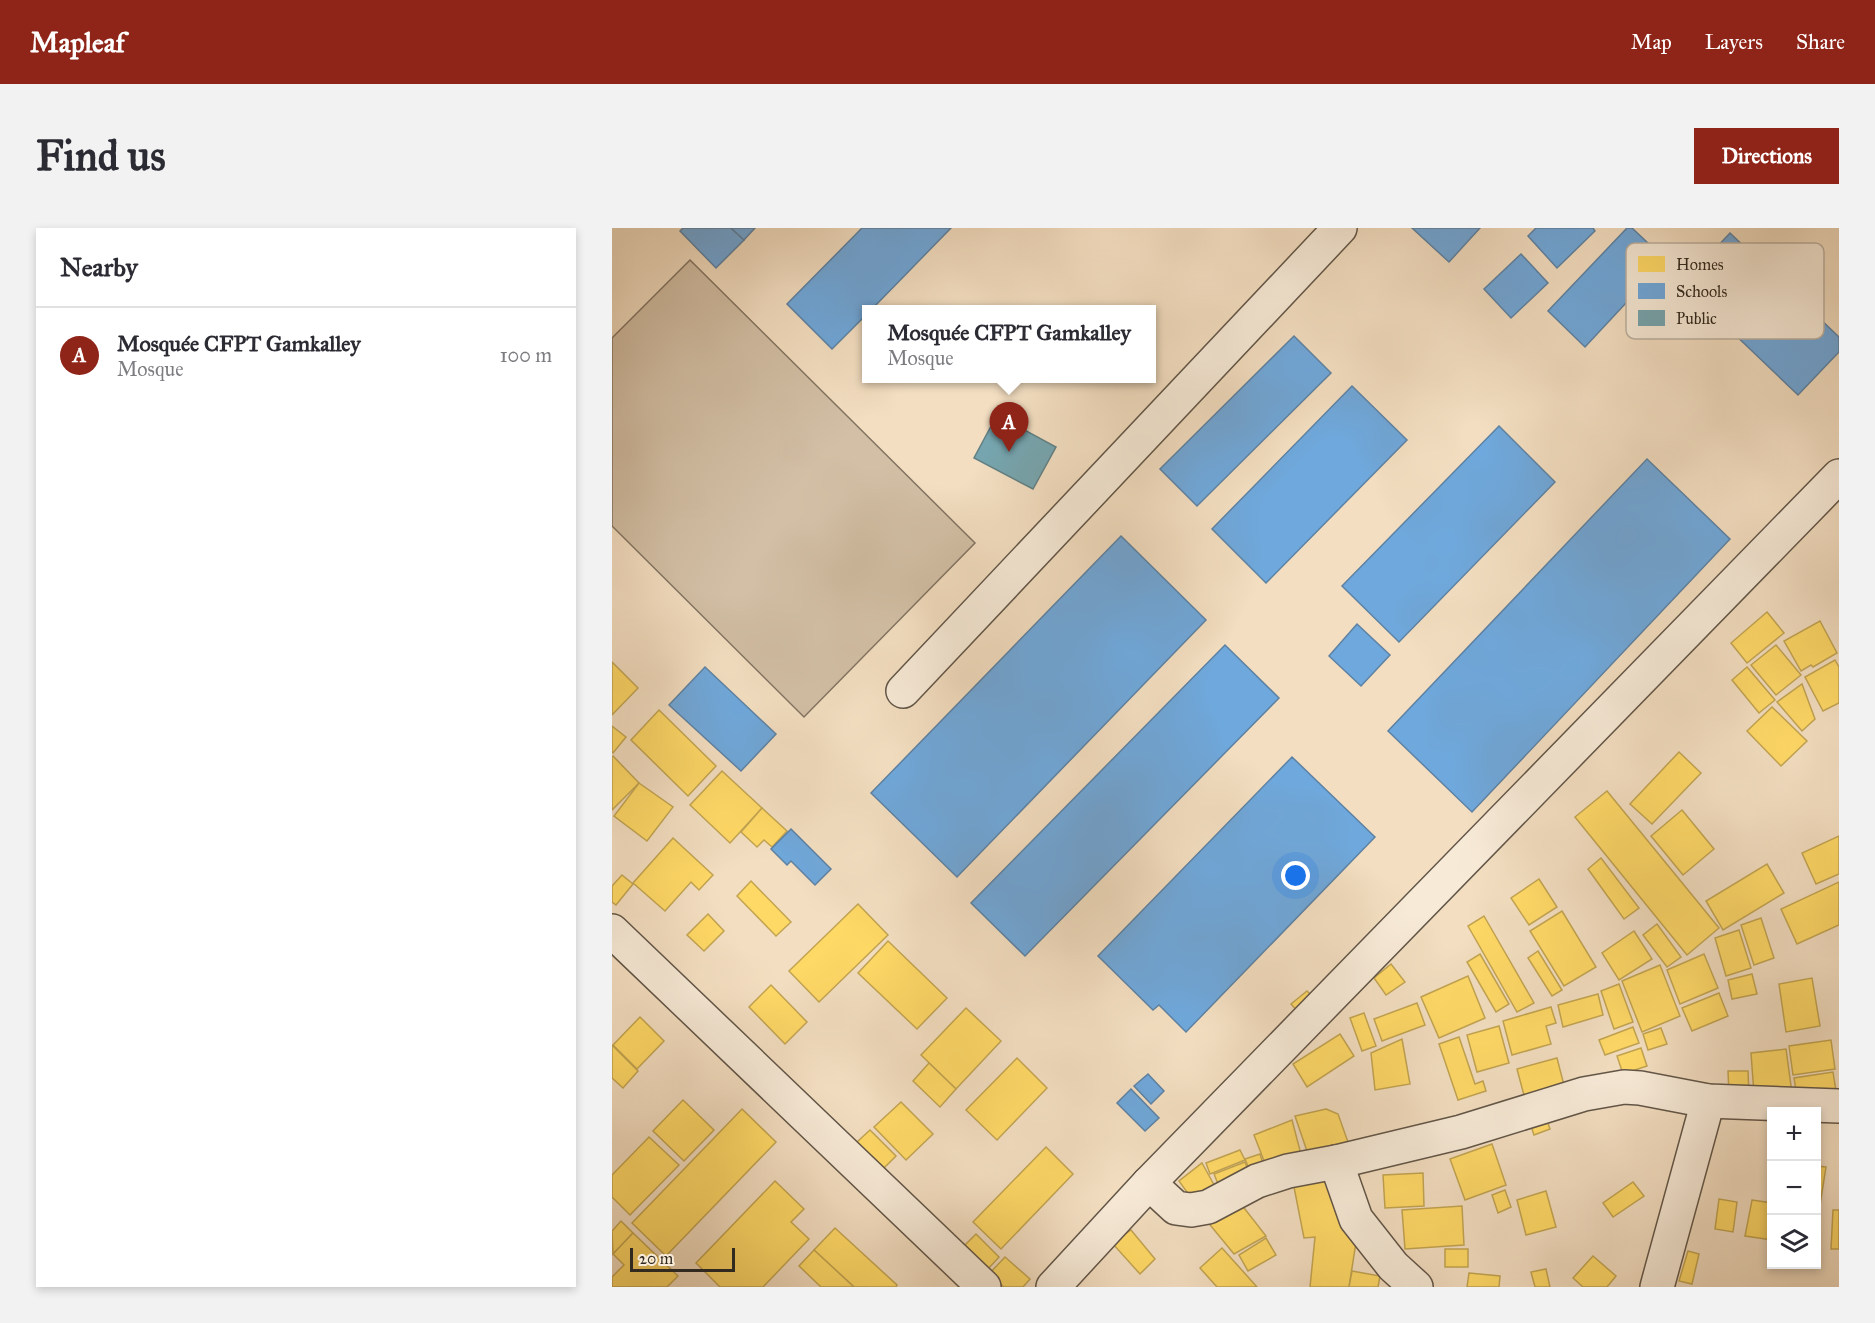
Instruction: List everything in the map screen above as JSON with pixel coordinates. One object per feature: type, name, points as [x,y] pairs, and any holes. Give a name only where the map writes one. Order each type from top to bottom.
[{"type":"street","points":[[903,691],[1340,228]]},
{"type":"street","points":[[1053,1287],[1149,1183],[1839,476]]},
{"type":"street","points":[[612,931],[984,1287]]},
{"type":"street","points":[[1149,1183],[1176,1208],[1191,1210],[1208,1207],[1257,1181],[1288,1171],[1461,1132],[1584,1094],[1624,1087],[1708,1101],[1839,1106]]},
{"type":"street","points":[[1657,1287],[1708,1101]]},
{"type":"street","points":[[1336,1162],[1356,1219],[1393,1266],[1416,1287]]},
{"type":"shaded area","points":[[690,260],[975,543],[804,717],[612,526],[612,338]]},
{"type":"building: Homes","points":[[1767,612],[1784,633],[1747,663],[1731,643]]},
{"type":"building: Homes","points":[[1820,621],[1837,653],[1801,671],[1784,641]]},
{"type":"building: Homes","points":[[1776,645],[1801,675],[1776,695],[1751,665]]},
{"type":"building: Homes","points":[[1835,660],[1839,667],[1839,703],[1823,711],[1805,677]]},
{"type":"building: Homes","points":[[612,662],[638,688],[612,715]]},
{"type":"building: Homes","points":[[1747,667],[1775,700],[1759,713],[1732,680]]},
{"type":"building: Homes","points":[[1802,684],[1815,719],[1802,731],[1777,702]]},
{"type":"building: Homes","points":[[1772,707],[1807,741],[1781,766],[1747,731]]},
{"type":"building: Homes","points":[[659,710],[716,766],[688,796],[631,740]]},
{"type":"building: Homes","points":[[612,726],[626,737],[613,753],[612,752]]},
{"type":"building: Homes","points":[[1679,752],[1701,773],[1652,824],[1630,804]]},
{"type":"building: Homes","points":[[612,757],[639,783],[612,810]]},
{"type":"building: Homes","points":[[722,771],[762,808],[730,843],[690,805]]},
{"type":"building: Homes","points":[[639,783],[673,807],[647,841],[614,816]]},
{"type":"building: Homes","points":[[1607,791],[1719,928],[1687,955],[1575,817]]},
{"type":"building: Homes","points":[[762,808],[787,831],[772,847],[764,840],[757,847],[741,832]]},
{"type":"building: Homes","points":[[1682,810],[1714,849],[1683,875],[1651,836]]},
{"type":"building: Homes","points":[[1839,836],[1839,874],[1816,884],[1802,853]]},
{"type":"building: Homes","points":[[673,838],[713,875],[699,890],[691,882],[665,911],[633,883]]},
{"type":"building: Homes","points":[[1601,858],[1639,908],[1624,919],[1588,869]]},
{"type":"building: Homes","points":[[1767,864],[1784,893],[1723,930],[1706,901]]},
{"type":"building: Homes","points":[[622,875],[633,884],[616,905],[612,902],[612,886]]},
{"type":"building: Homes","points":[[1539,879],[1557,907],[1529,925],[1511,898]]},
{"type":"building: Homes","points":[[751,881],[791,922],[776,936],[737,896]]},
{"type":"building: Homes","points":[[1839,882],[1839,925],[1797,944],[1781,909]]},
{"type":"building: Homes","points":[[858,904],[888,935],[819,1002],[789,971]]},
{"type":"building: Homes","points":[[1562,911],[1596,967],[1564,986],[1530,931]]},
{"type":"building: Homes","points":[[708,914],[724,931],[704,951],[687,935]]},
{"type":"building: Homes","points":[[1484,916],[1534,1003],[1517,1012],[1468,926]]},
{"type":"building: Homes","points":[[1761,918],[1774,958],[1754,965],[1741,925]]},
{"type":"building: Homes","points":[[1657,924],[1681,957],[1667,967],[1643,935]]},
{"type":"building: Homes","points":[[1739,930],[1751,968],[1726,976],[1715,938]]},
{"type":"building: Homes","points":[[1634,931],[1652,959],[1619,980],[1602,953]]},
{"type":"building: Homes","points":[[888,941],[947,998],[917,1029],[858,973]]},
{"type":"building: Homes","points":[[1538,951],[1562,990],[1552,996],[1528,958]]},
{"type":"building: Homes","points":[[1480,954],[1509,1004],[1496,1012],[1467,962]]},
{"type":"building: Homes","points":[[1704,954],[1718,988],[1680,1004],[1667,970]]},
{"type":"building: Homes","points":[[1391,964],[1405,982],[1386,995],[1374,978]]},
{"type":"building: Homes","points":[[1660,965],[1680,1016],[1642,1032],[1622,981]]},
{"type":"building: Homes","points":[[1752,974],[1757,994],[1732,999],[1728,980]]},
{"type":"building: Homes","points":[[1468,976],[1485,1018],[1439,1038],[1421,997]]},
{"type":"building: Homes","points":[[1812,978],[1820,1026],[1786,1032],[1779,984]]},
{"type":"building: Homes","points":[[1619,984],[1633,1022],[1614,1029],[1601,991]]},
{"type":"building: Homes","points":[[771,985],[807,1022],[785,1044],[749,1007]]},
{"type":"building: Homes","points":[[1307,991],[1318,1002],[1302,1016],[1291,1004]]},
{"type":"building: Homes","points":[[1719,993],[1728,1016],[1692,1031],[1682,1008]]},
{"type":"building: Homes","points":[[1598,994],[1603,1015],[1563,1027],[1558,1005]]},
{"type":"building: Homes","points":[[1417,1003],[1425,1025],[1382,1041],[1374,1019]]},
{"type":"building: Homes","points":[[1551,1007],[1556,1023],[1546,1026],[1551,1044],[1512,1055],[1503,1021]]},
{"type":"building: Homes","points":[[966,1008],[1001,1041],[956,1089],[921,1055]]},
{"type":"building: Homes","points":[[1364,1013],[1376,1046],[1362,1051],[1350,1018]]},
{"type":"building: Homes","points":[[640,1017],[664,1041],[637,1069],[613,1045]]},
{"type":"building: Homes","points":[[1499,1026],[1509,1063],[1477,1072],[1467,1035]]},
{"type":"building: Homes","points":[[1633,1027],[1639,1043],[1605,1055],[1599,1040]]},
{"type":"building: Homes","points":[[1661,1028],[1667,1044],[1648,1050],[1643,1034]]},
{"type":"building: Homes","points":[[1340,1034],[1354,1056],[1307,1087],[1293,1064]]},
{"type":"building: Homes","points":[[1459,1037],[1475,1084],[1483,1081],[1486,1091],[1458,1100],[1439,1044]]},
{"type":"building: Homes","points":[[1402,1039],[1410,1084],[1375,1090],[1371,1053]]},
{"type":"building: Homes","points":[[1831,1040],[1835,1069],[1793,1075],[1789,1046]]},
{"type":"building: Homes","points":[[612,1045],[638,1071],[623,1088],[612,1078]]},
{"type":"building: Homes","points":[[1641,1048],[1647,1066],[1623,1074],[1617,1056]]},
{"type":"building: Homes","points":[[1786,1049],[1792,1093],[1754,1094],[1751,1053]]},
{"type":"building: Homes","points":[[1017,1058],[1047,1088],[997,1140],[966,1110]]},
{"type":"building: Homes","points":[[1557,1058],[1566,1093],[1526,1103],[1517,1069]]},
{"type":"building: Homes","points":[[929,1063],[956,1089],[940,1107],[913,1081]]},
{"type":"building: Homes","points":[[1728,1071],[1748,1071],[1749,1094],[1729,1095]]},
{"type":"building: Homes","points":[[1833,1072],[1836,1091],[1797,1097],[1794,1078]]},
{"type":"building: Homes","points":[[683,1100],[714,1130],[684,1161],[653,1131]]},
{"type":"building: Homes","points":[[901,1102],[933,1134],[906,1160],[874,1127]]},
{"type":"building: Homes","points":[[742,1109],[776,1142],[666,1256],[632,1223]]},
{"type":"building: Homes","points":[[1326,1109],[1338,1114],[1349,1145],[1308,1154],[1295,1116]]},
{"type":"building: Homes","points":[[1545,1115],[1550,1129],[1534,1135],[1529,1120]]},
{"type":"building: Homes","points":[[1292,1120],[1302,1158],[1268,1171],[1254,1135]]},
{"type":"building: Homes","points":[[870,1130],[896,1156],[883,1169],[857,1142]]},
{"type":"building: Homes","points":[[649,1137],[679,1165],[630,1215],[612,1197],[612,1175]]},
{"type":"building: Homes","points":[[1492,1144],[1506,1185],[1465,1200],[1450,1159]]},
{"type":"building: Homes","points":[[1046,1147],[1073,1174],[1001,1249],[973,1222]]},
{"type":"building: Homes","points":[[1240,1150],[1245,1160],[1210,1174],[1206,1163]]},
{"type":"building: Homes","points":[[1260,1154],[1265,1170],[1252,1176],[1245,1159]]},
{"type":"building: Homes","points":[[1245,1162],[1251,1177],[1220,1189],[1214,1174]]},
{"type":"building: Homes","points":[[1202,1163],[1218,1192],[1194,1202],[1179,1181]]},
{"type":"building: Homes","points":[[1821,1166],[1826,1167],[1821,1199]]},
{"type":"building: Homes","points":[[1330,1170],[1357,1236],[1349,1287],[1310,1287],[1315,1237],[1304,1238],[1293,1182]]},
{"type":"building: Homes","points":[[1423,1173],[1424,1206],[1385,1208],[1383,1175]]},
{"type":"building: Homes","points":[[775,1181],[804,1209],[791,1222],[809,1239],[763,1287],[720,1287],[696,1263]]},
{"type":"building: Homes","points":[[1633,1182],[1644,1196],[1613,1217],[1603,1203]]},
{"type":"building: Homes","points":[[1505,1190],[1511,1207],[1498,1213],[1492,1195]]},
{"type":"building: Homes","points":[[1546,1191],[1556,1227],[1526,1235],[1517,1200]]},
{"type":"building: Homes","points":[[1719,1199],[1737,1202],[1733,1232],[1715,1229]]},
{"type":"building: Homes","points":[[1752,1200],[1767,1202],[1767,1239],[1745,1236]]},
{"type":"building: Homes","points":[[1241,1204],[1266,1236],[1234,1254],[1206,1220]]},
{"type":"building: Homes","points":[[1462,1206],[1464,1245],[1405,1249],[1402,1210]]},
{"type":"building: Homes","points":[[1833,1210],[1839,1210],[1839,1249],[1831,1249]]},
{"type":"building: Homes","points":[[621,1221],[633,1233],[613,1254],[612,1231]]},
{"type":"building: Homes","points":[[835,1228],[897,1285],[896,1287],[854,1287],[814,1250]]},
{"type":"building: Homes","points":[[1131,1230],[1155,1259],[1140,1274],[1112,1243]]},
{"type":"building: Homes","points":[[633,1233],[678,1276],[667,1287],[612,1287],[612,1277],[624,1265],[613,1254]]},
{"type":"building: Homes","points":[[976,1234],[999,1257],[988,1269],[964,1246]]},
{"type":"building: Homes","points":[[1266,1238],[1276,1255],[1248,1271],[1239,1255]]},
{"type":"building: Homes","points":[[1222,1248],[1257,1287],[1217,1287],[1200,1268]]},
{"type":"building: Homes","points":[[1445,1249],[1468,1249],[1468,1267],[1445,1267]]},
{"type":"building: Homes","points":[[814,1250],[854,1287],[821,1287],[799,1266]]},
{"type":"building: Homes","points":[[1688,1251],[1699,1254],[1692,1284],[1679,1281]]},
{"type":"building: Homes","points":[[1593,1256],[1616,1276],[1607,1287],[1583,1287],[1573,1278]]},
{"type":"building: Homes","points":[[1005,1257],[1030,1279],[1023,1287],[1004,1287],[989,1274]]},
{"type":"building: Homes","points":[[1546,1269],[1550,1287],[1535,1287],[1531,1272]]},
{"type":"building: Homes","points":[[1352,1271],[1380,1276],[1378,1287],[1349,1287]]},
{"type":"building: Homes","points":[[1469,1273],[1500,1276],[1499,1287],[1467,1287]]},
{"type":"building: Schools","points":[[683,228],[731,228],[744,240],[716,268],[680,231]]},
{"type":"building: Schools","points":[[731,228],[755,228],[744,240]]},
{"type":"building: Schools","points":[[862,228],[951,228],[876,305],[862,305],[862,319],[832,349],[787,304]]},
{"type":"building: Schools","points":[[1412,228],[1480,228],[1449,262]]},
{"type":"building: Schools","points":[[1536,228],[1593,228],[1595,231],[1557,268],[1528,236]]},
{"type":"building: Schools","points":[[1627,228],[1632,228],[1648,243],[1626,243],[1626,303],[1585,347],[1548,311]]},
{"type":"building: Schools","points":[[1730,233],[1740,243],[1721,243]]},
{"type":"building: Schools","points":[[1521,254],[1548,283],[1511,318],[1484,289]]},
{"type":"building: Schools","points":[[1824,323],[1839,337],[1839,352],[1798,395],[1739,339],[1824,339]]},
{"type":"building: Schools","points":[[1294,336],[1331,373],[1197,506],[1160,469]]},
{"type":"building: Schools","points":[[1352,386],[1407,440],[1266,583],[1212,529]]},
{"type":"building: Schools","points":[[1499,426],[1555,482],[1399,642],[1342,586]]},
{"type":"building: Schools","points":[[1647,459],[1730,539],[1472,812],[1388,731]]},
{"type":"building: Schools","points":[[1121,536],[1206,620],[957,877],[871,793]]},
{"type":"building: Schools","points":[[1357,624],[1390,655],[1361,686],[1329,656]]},
{"type":"building: Schools","points":[[1225,645],[1279,698],[1025,956],[971,903]]},
{"type":"building: Schools","points":[[705,667],[776,734],[741,771],[669,705]]},
{"type":"building: Schools","points":[[1292,757],[1375,837],[1186,1032],[1159,1005],[1153,1010],[1098,956]]},
{"type":"building: Schools","points":[[791,829],[831,869],[815,885],[791,861],[787,865],[771,849]]},
{"type":"building: Schools","points":[[1148,1074],[1164,1091],[1151,1104],[1134,1086]]},
{"type":"building: Schools","points":[[1131,1089],[1159,1118],[1145,1131],[1117,1103]]},
{"type":"building: Public","points":[[997,415],[1056,447],[1033,489],[974,458]]},
{"type":"place","name":"Mosquée CFPT Gamkalley","points":[[1009,452]]}]
